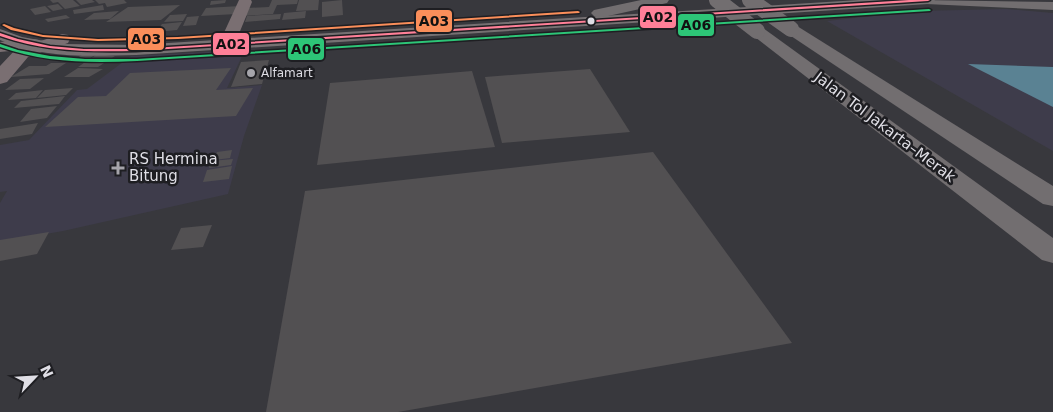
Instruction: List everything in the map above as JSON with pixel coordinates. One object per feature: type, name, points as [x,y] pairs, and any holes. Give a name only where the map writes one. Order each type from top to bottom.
[{"type":"highway","points":[[0,34],[32,48],[98,50],[178,48],[576,18],[662,0]]},
{"type":"highway","name":"Jalan Tol Jakarta–Merak","points":[[717,0],[757,32],[1053,252]]},
{"type":"highway","name":"Jalan Tol Jakarta–Merak","points":[[750,0],[834,57],[1053,198]]},
{"type":"highway","points":[[599,13],[812,0]]},
{"type":"highway","points":[[0,12],[24,29],[37,34],[90,41],[150,42],[927,0],[1053,6]]},
{"type":"highway","points":[[834,57],[1053,186]]},
{"type":"street","points":[[230,37],[245,2]]},
{"type":"street","points":[[0,60],[62,38]]},
{"type":"street","points":[[0,47],[32,48]]},
{"type":"street","points":[[0,78],[32,48]]},
{"type":"shaded area","points":[[1006,9],[1053,13],[1053,151],[827,21],[918,11]]},
{"type":"shaded area","name":"RS Hermina Bitung","points":[[245,50],[227,88],[262,85],[244,136],[228,194],[63,231],[0,242],[0,203],[7,191],[0,192],[0,145],[29,140],[77,90],[87,89],[131,56]]},
{"type":"water","points":[[968,64],[1053,67],[1053,107]]},
{"type":"building","points":[[50,0],[73,0],[80,6],[65,9],[58,2],[53,3]]},
{"type":"building","points":[[76,0],[92,0],[95,2],[81,5]]},
{"type":"building","points":[[95,0],[124,0],[127,3],[107,7],[105,3],[99,4]]},
{"type":"building","points":[[226,0],[225,3],[210,5],[211,1]]},
{"type":"building","points":[[272,0],[298,0],[297,4],[277,5],[273,14],[242,16],[247,8],[269,7]]},
{"type":"building","points":[[299,0],[319,0],[318,10],[296,11]]},
{"type":"building","points":[[342,0],[343,15],[322,17],[322,2]]},
{"type":"building","points":[[58,4],[63,9],[53,11],[47,6]]},
{"type":"building","points":[[103,5],[104,10],[74,14],[73,10]]},
{"type":"building","points":[[180,5],[161,20],[106,22],[128,7]]},
{"type":"building","points":[[45,6],[51,12],[35,15],[30,9]]},
{"type":"building","points":[[240,6],[236,14],[201,16],[206,8]]},
{"type":"building","points":[[119,11],[110,19],[84,20],[94,13]]},
{"type":"building","points":[[306,11],[305,18],[282,20],[284,13]]},
{"type":"building","points":[[187,14],[183,21],[164,22],[170,15]]},
{"type":"building","points":[[281,14],[280,19],[245,22],[247,16]]},
{"type":"building","points":[[66,15],[70,18],[48,22],[45,19]]},
{"type":"building","points":[[199,16],[196,25],[183,26],[187,17]]},
{"type":"building","points":[[182,22],[177,30],[156,32],[162,24]]},
{"type":"building","points":[[82,55],[95,55],[84,62],[71,62]]},
{"type":"building","points":[[96,55],[115,56],[98,67],[78,67]]},
{"type":"building","name":"Alfamart","points":[[269,60],[262,84],[231,87],[241,62]]},
{"type":"building","points":[[51,63],[66,63],[49,74],[11,77],[29,66],[46,66]]},
{"type":"building","points":[[78,68],[103,69],[89,77],[64,77]]},
{"type":"building","points":[[231,68],[216,90],[253,88],[236,116],[45,127],[78,97],[106,96],[130,73]]},
{"type":"building","points":[[590,69],[630,132],[502,143],[485,77]]},
{"type":"building","points":[[472,71],[495,147],[317,165],[330,83]]},
{"type":"building","points":[[44,78],[30,89],[5,90],[20,79]]},
{"type":"building","points":[[73,88],[66,95],[37,98],[45,90]]},
{"type":"building","points":[[43,90],[36,98],[8,100],[16,93]]},
{"type":"building","points":[[65,96],[59,104],[14,108],[21,101]]},
{"type":"building","points":[[57,106],[47,118],[20,122],[31,109]]},
{"type":"building","points":[[38,123],[32,134],[0,139],[0,129]]},
{"type":"building","points":[[232,150],[230,158],[214,160],[217,152]]},
{"type":"building","points":[[653,152],[792,343],[398,412],[266,412],[305,191]]},
{"type":"building","points":[[233,159],[231,165],[209,168],[211,161]]},
{"type":"building","points":[[232,166],[229,179],[203,182],[207,170]]},
{"type":"building","points":[[212,225],[203,247],[171,250],[181,228]]},
{"type":"building","points":[[49,232],[37,254],[0,261],[0,240]]},
{"type":"transit line","name":"A02","points":[[0,34],[33,45],[50,48],[136,50],[928,0]]},
{"type":"transit line","name":"A06","points":[[0,45],[33,55],[67,60],[137,60],[929,10]]},
{"type":"transit line","name":"A03","points":[[4,25],[43,36],[98,40],[178,38],[578,12]]},
{"type":"place","name":"Alfamart","points":[[251,73]]},
{"type":"place","name":"RS Hermina Bitung","points":[[118,168]]}]
